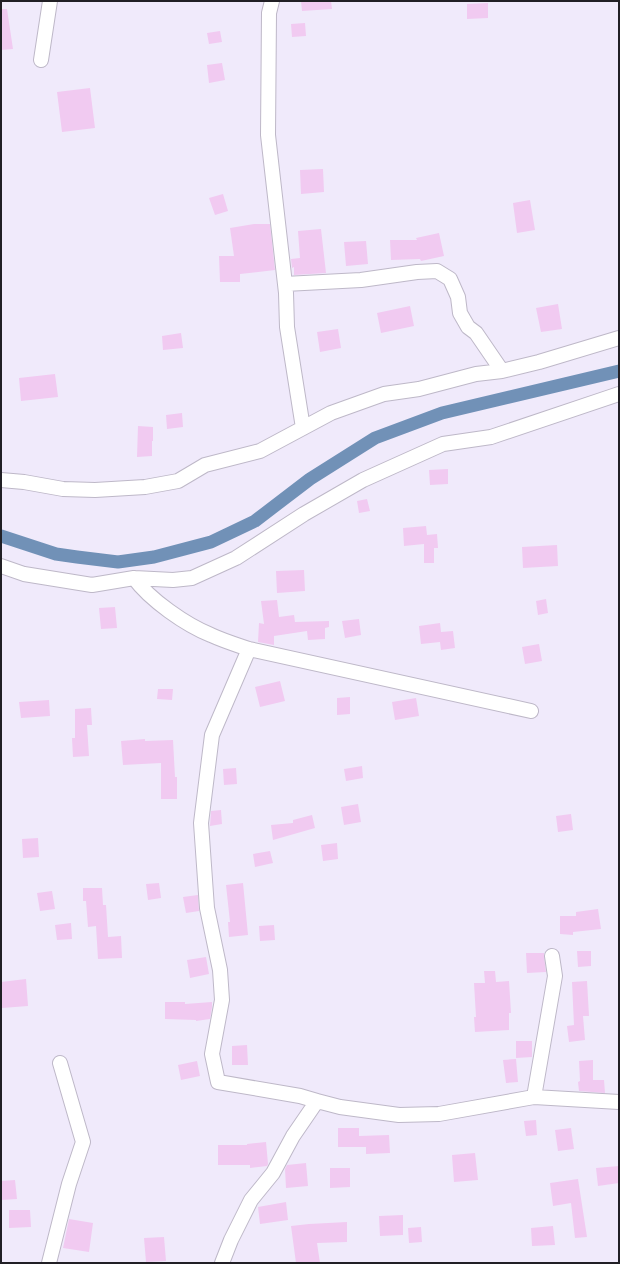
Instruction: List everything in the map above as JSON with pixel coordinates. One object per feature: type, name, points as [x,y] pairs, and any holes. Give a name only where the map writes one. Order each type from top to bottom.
[{"type":"street","points":[[41,60],[50,1]]},
{"type":"street","points":[[272,1],[269,14],[268,135],[285,284],[287,327],[303,428]]},
{"type":"street","points":[[285,284],[360,280],[417,272],[437,271],[450,279],[458,297],[460,313],[468,327],[476,333],[502,371]]},
{"type":"street","points":[[1,480],[24,482],[63,489],[107,489],[152,486],[178,481],[205,465],[260,451],[331,413],[384,394],[419,389],[476,374],[502,371],[539,362],[619,338]]},
{"type":"street","points":[[1,566],[24,574],[92,585],[134,578],[172,580],[192,578],[236,558],[304,514],[362,480],[443,444],[491,437],[619,394]]},
{"type":"street","points":[[134,578],[140,586],[161,605],[180,618],[210,635],[249,649],[531,711]]},
{"type":"street","points":[[249,649],[212,735],[201,824],[207,908],[220,970],[222,1000],[212,1054],[218,1082],[300,1096],[317,1102],[340,1107],[399,1115],[439,1114],[534,1097],[619,1102]]},
{"type":"street","points":[[534,1097],[555,976],[552,956]]},
{"type":"street","points":[[49,1263],[69,1184],[83,1142],[60,1063]]},
{"type":"street","points":[[222,1263],[231,1240],[252,1200],[273,1173],[293,1136],[317,1102]]},
{"type":"building","points":[[301,1],[331,1],[332,9],[302,11]]},
{"type":"building","points":[[488,3],[488,18],[467,19],[467,4]]},
{"type":"building","points":[[1,9],[7,9],[13,49],[1,50]]},
{"type":"building","points":[[305,23],[306,36],[292,37],[291,24]]},
{"type":"building","points":[[220,31],[222,42],[209,44],[207,33]]},
{"type":"building","points":[[222,63],[225,80],[209,83],[207,65]]},
{"type":"building","points":[[90,88],[95,128],[62,132],[57,92]]},
{"type":"building","points":[[323,169],[324,192],[301,194],[300,170]]},
{"type":"building","points":[[223,194],[228,211],[215,215],[209,198]]},
{"type":"building","points":[[530,200],[535,230],[517,233],[513,203]]},
{"type":"building","points":[[254,224],[270,224],[275,270],[240,274],[240,282],[220,282],[219,256],[234,256],[230,228]]},
{"type":"building","points":[[321,229],[326,273],[294,275],[294,267],[292,268],[291,259],[300,258],[298,231]]},
{"type":"building","points":[[439,233],[444,256],[421,261],[420,259],[391,260],[390,240],[417,240],[416,238]]},
{"type":"building","points":[[366,241],[368,264],[346,266],[344,242]]},
{"type":"building","points":[[558,304],[562,329],[541,332],[536,308]]},
{"type":"building","points":[[410,306],[414,326],[381,333],[377,313]]},
{"type":"building","points":[[338,329],[341,348],[320,352],[317,332]]},
{"type":"building","points":[[181,333],[183,348],[163,350],[162,336]]},
{"type":"building","points":[[55,374],[58,397],[21,401],[19,378]]},
{"type":"building","points":[[182,413],[183,427],[167,429],[166,415]]},
{"type":"building","points":[[138,426],[153,427],[152,456],[137,457]]},
{"type":"building","points":[[448,469],[448,484],[430,485],[429,470]]},
{"type":"building","points":[[367,499],[370,511],[359,513],[357,501]]},
{"type":"building","points":[[426,526],[427,535],[437,534],[438,548],[434,548],[434,563],[424,563],[424,544],[404,546],[403,528]]},
{"type":"building","points":[[557,545],[558,566],[523,568],[522,547]]},
{"type":"building","points":[[304,570],[305,591],[277,593],[276,571]]},
{"type":"building","points":[[546,599],[548,613],[538,615],[536,601]]},
{"type":"building","points":[[277,600],[279,617],[294,615],[295,622],[329,621],[329,627],[325,628],[325,639],[308,640],[307,631],[274,636],[274,645],[258,642],[259,623],[264,624],[261,601]]},
{"type":"building","points":[[115,607],[117,628],[101,629],[99,608]]},
{"type":"building","points":[[359,619],[361,635],[345,638],[342,621]]},
{"type":"building","points":[[440,623],[441,632],[453,631],[455,648],[441,650],[440,642],[421,644],[419,626]]},
{"type":"building","points":[[539,644],[542,661],[525,664],[522,647]]},
{"type":"building","points":[[280,681],[285,701],[260,707],[255,687]]},
{"type":"building","points":[[158,689],[173,689],[172,700],[157,699]]},
{"type":"building","points":[[350,697],[350,714],[337,715],[337,698]]},
{"type":"building","points":[[416,698],[419,716],[395,720],[392,702]]},
{"type":"building","points":[[49,700],[50,716],[21,718],[19,702]]},
{"type":"building","points":[[91,708],[92,725],[87,725],[89,756],[73,757],[72,738],[75,738],[75,709]]},
{"type":"building","points":[[145,739],[145,741],[173,740],[175,777],[177,777],[177,799],[161,799],[161,763],[123,765],[121,741]]},
{"type":"building","points":[[362,766],[363,778],[346,781],[344,769]]},
{"type":"building","points":[[236,768],[237,784],[224,785],[223,769]]},
{"type":"building","points":[[358,804],[361,822],[344,825],[341,807]]},
{"type":"building","points":[[221,810],[222,824],[210,826],[211,811]]},
{"type":"building","points":[[571,814],[573,830],[558,832],[556,816]]},
{"type":"building","points":[[312,815],[315,828],[273,840],[271,825],[293,823],[293,820]]},
{"type":"building","points":[[38,838],[39,857],[23,858],[22,839]]},
{"type":"building","points":[[337,843],[338,859],[323,861],[321,845]]},
{"type":"building","points":[[270,851],[273,863],[255,867],[253,854]]},
{"type":"building","points":[[159,883],[161,898],[148,900],[146,884]]},
{"type":"building","points":[[243,883],[248,935],[229,937],[228,922],[230,922],[226,885]]},
{"type":"building","points":[[83,888],[102,888],[103,905],[106,905],[108,937],[121,936],[122,958],[98,959],[96,926],[88,927],[86,901],[83,901]]},
{"type":"building","points":[[52,891],[55,909],[40,911],[37,893]]},
{"type":"building","points":[[198,895],[199,911],[186,913],[183,897]]},
{"type":"building","points":[[598,909],[601,929],[573,932],[573,935],[560,934],[560,916],[576,916],[576,912]]},
{"type":"building","points":[[71,923],[72,939],[57,940],[55,925]]},
{"type":"building","points":[[274,925],[275,940],[260,941],[259,926]]},
{"type":"building","points":[[577,951],[591,951],[591,966],[578,967]]},
{"type":"building","points":[[526,953],[544,953],[546,972],[527,973]]},
{"type":"building","points":[[206,957],[209,974],[190,978],[187,960]]},
{"type":"building","points":[[484,971],[495,971],[496,982],[509,981],[511,1013],[509,1013],[509,1030],[475,1032],[474,1017],[476,1017],[474,983],[485,983]]},
{"type":"building","points":[[26,979],[28,1006],[2,1008],[1,982]]},
{"type":"building","points":[[587,981],[589,1016],[583,1016],[585,1040],[569,1042],[567,1026],[574,1025],[572,982]]},
{"type":"building","points":[[165,1002],[185,1002],[185,1004],[212,1002],[210,1019],[196,1021],[165,1019]]},
{"type":"building","points":[[516,1041],[532,1041],[532,1057],[516,1058]]},
{"type":"building","points":[[247,1045],[248,1065],[232,1065],[232,1046]]},
{"type":"building","points":[[516,1059],[518,1082],[506,1083],[503,1060]]},
{"type":"building","points":[[593,1060],[593,1080],[604,1080],[605,1093],[579,1091],[579,1061]]},
{"type":"building","points":[[197,1061],[200,1076],[181,1080],[178,1065]]},
{"type":"building","points":[[536,1120],[537,1135],[526,1136],[524,1121]]},
{"type":"building","points":[[338,1128],[359,1128],[359,1136],[389,1135],[390,1153],[366,1154],[366,1147],[338,1147]]},
{"type":"building","points":[[571,1128],[574,1149],[558,1151],[555,1130]]},
{"type":"building","points":[[266,1142],[267,1166],[250,1168],[250,1165],[218,1165],[218,1145],[247,1145]]},
{"type":"building","points":[[475,1153],[478,1180],[454,1182],[452,1155]]},
{"type":"building","points":[[306,1163],[308,1186],[286,1188],[285,1169],[287,1165]]},
{"type":"building","points":[[619,1166],[619,1183],[598,1186],[596,1168]]},
{"type":"building","points":[[330,1168],[350,1168],[350,1187],[330,1188]]},
{"type":"building","points":[[578,1179],[587,1237],[575,1238],[571,1203],[553,1206],[550,1183]]},
{"type":"building","points":[[15,1180],[17,1199],[1,1200],[1,1181]]},
{"type":"building","points":[[286,1202],[288,1220],[260,1224],[258,1207]]},
{"type":"building","points":[[9,1210],[30,1210],[31,1227],[9,1228]]},
{"type":"building","points":[[403,1215],[403,1235],[380,1236],[379,1216]]},
{"type":"building","points":[[69,1219],[93,1223],[89,1252],[63,1248]]},
{"type":"building","points":[[347,1222],[347,1242],[317,1243],[320,1263],[296,1263],[291,1226]]},
{"type":"building","points":[[553,1226],[555,1245],[532,1246],[531,1228]]},
{"type":"building","points":[[421,1227],[422,1242],[409,1243],[408,1228]]},
{"type":"building","points":[[164,1237],[166,1261],[146,1262],[144,1238]]},
{"type":"waterway","points":[[1,536],[56,554],[118,562],[154,557],[211,542],[255,521],[310,479],[375,438],[442,413],[619,371]]}]
